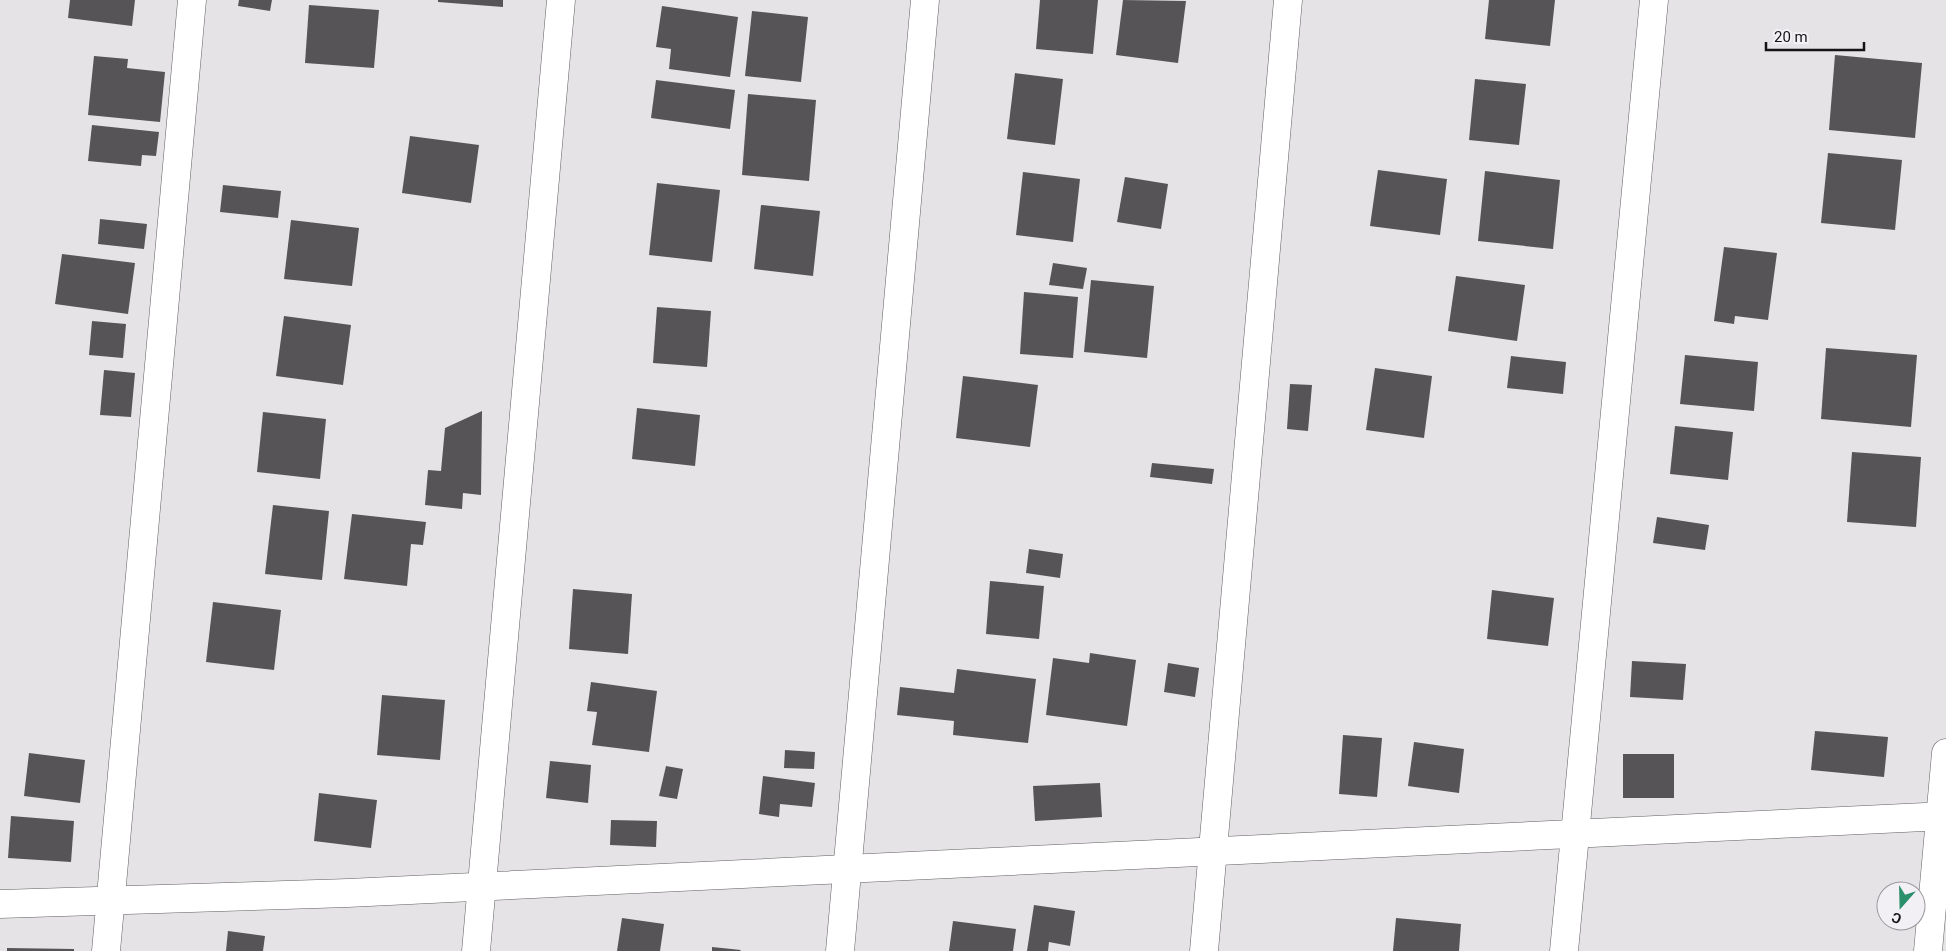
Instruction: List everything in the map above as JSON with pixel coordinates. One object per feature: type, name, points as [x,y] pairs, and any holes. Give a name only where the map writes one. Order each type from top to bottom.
[{"type":"street","points":[[106,951],[192,0]]},
{"type":"street","points":[[476,951],[561,0]]},
{"type":"street","points":[[840,951],[926,0]]},
{"type":"street","points":[[1204,951],[1288,0]]},
{"type":"street","points":[[1564,951],[1654,0]]},
{"type":"street","points":[[1928,951],[1943,816],[1946,753]]},
{"type":"street","points":[[0,904],[482,886],[1943,816]]},
{"type":"building","points":[[70,0],[135,0],[132,26],[68,18]]},
{"type":"building","points":[[239,0],[272,0],[270,11],[238,6]]},
{"type":"building","points":[[438,0],[503,0],[503,7],[438,2]]},
{"type":"building","points":[[1040,0],[1098,0],[1093,54],[1036,49]]},
{"type":"building","points":[[1123,0],[1186,1],[1178,63],[1116,55]]},
{"type":"building","points":[[1489,0],[1555,0],[1550,46],[1485,39]]},
{"type":"building","points":[[309,5],[379,10],[374,68],[305,63]]},
{"type":"building","points":[[662,6],[738,17],[730,77],[669,69],[671,49],[656,47]]},
{"type":"building","points":[[752,11],[808,17],[801,82],[745,76]]},
{"type":"building","points":[[1835,55],[1922,63],[1915,138],[1829,130]]},
{"type":"building","points":[[94,56],[128,59],[127,68],[165,72],[160,122],[88,115]]},
{"type":"building","points":[[1015,73],[1063,79],[1055,145],[1007,139]]},
{"type":"building","points":[[1475,79],[1526,84],[1519,145],[1469,140]]},
{"type":"building","points":[[656,80],[735,90],[730,129],[651,118]]},
{"type":"building","points":[[748,94],[816,100],[809,181],[742,175]]},
{"type":"building","points":[[92,125],[159,132],[156,156],[142,155],[141,166],[88,161]]},
{"type":"building","points":[[410,136],[479,145],[471,203],[402,193]]},
{"type":"building","points":[[1828,153],[1902,160],[1895,230],[1821,223]]},
{"type":"building","points":[[1378,170],[1447,179],[1440,235],[1370,226]]},
{"type":"building","points":[[1485,171],[1560,180],[1553,249],[1478,241]]},
{"type":"building","points":[[1023,172],[1080,179],[1073,242],[1016,235]]},
{"type":"building","points":[[1125,177],[1168,184],[1161,229],[1117,222]]},
{"type":"building","points":[[657,183],[720,190],[712,262],[649,255]]},
{"type":"building","points":[[223,185],[281,191],[278,218],[220,212]]},
{"type":"building","points":[[761,205],[820,211],[813,276],[754,269]]},
{"type":"building","points":[[100,219],[147,224],[144,249],[98,244]]},
{"type":"building","points":[[291,220],[359,228],[352,286],[284,279]]},
{"type":"building","points":[[1724,247],[1777,253],[1768,320],[1735,316],[1734,324],[1714,321]]},
{"type":"building","points":[[62,254],[135,263],[128,314],[55,304]]},
{"type":"building","points":[[1053,263],[1087,268],[1083,289],[1049,285]]},
{"type":"building","points":[[1456,276],[1525,285],[1517,341],[1448,331]]},
{"type":"building","points":[[1091,280],[1154,286],[1147,358],[1084,352]]},
{"type":"building","points":[[1024,292],[1078,297],[1073,358],[1020,354]]},
{"type":"building","points":[[657,307],[711,311],[707,367],[653,363]]},
{"type":"building","points":[[284,316],[351,325],[343,385],[276,376]]},
{"type":"building","points":[[92,321],[126,324],[123,358],[89,355]]},
{"type":"building","points":[[1826,348],[1917,355],[1911,427],[1821,419]]},
{"type":"building","points":[[1685,355],[1758,362],[1754,411],[1680,404]]},
{"type":"building","points":[[1511,356],[1566,362],[1563,394],[1507,388]]},
{"type":"building","points":[[1375,368],[1432,376],[1424,438],[1366,430]]},
{"type":"building","points":[[104,370],[135,373],[131,417],[100,415]]},
{"type":"building","points":[[963,376],[1038,385],[1030,447],[956,438]]},
{"type":"building","points":[[1290,384],[1312,385],[1308,431],[1287,429]]},
{"type":"building","points":[[637,408],[700,415],[695,466],[632,459]]},
{"type":"building","points":[[482,411],[481,495],[463,493],[462,509],[425,505],[428,470],[441,471],[445,428]]},
{"type":"building","points":[[263,412],[326,419],[320,479],[257,472]]},
{"type":"building","points":[[1675,426],[1733,432],[1728,480],[1670,474]]},
{"type":"building","points":[[1852,452],[1921,457],[1916,527],[1847,522]]},
{"type":"building","points":[[1152,463],[1214,469],[1212,484],[1150,477]]},
{"type":"building","points":[[273,505],[329,511],[322,580],[265,574]]},
{"type":"building","points":[[352,514],[426,522],[423,545],[411,544],[407,586],[344,579]]},
{"type":"building","points":[[1657,517],[1709,525],[1705,550],[1653,543]]},
{"type":"building","points":[[1029,549],[1063,554],[1060,578],[1026,573]]},
{"type":"building","points":[[990,581],[1044,586],[1039,639],[986,634]]},
{"type":"building","points":[[573,589],[632,594],[628,654],[569,649]]},
{"type":"building","points":[[1492,590],[1554,598],[1548,646],[1487,639]]},
{"type":"building","points":[[213,602],[281,610],[274,670],[206,662]]},
{"type":"building","points":[[1090,653],[1136,660],[1127,726],[1046,715],[1053,658],[1089,663]]},
{"type":"building","points":[[1632,661],[1686,664],[1683,700],[1630,697]]},
{"type":"building","points":[[1168,663],[1199,668],[1195,697],[1164,692]]},
{"type":"building","points":[[957,669],[1036,679],[1028,743],[953,735],[954,721],[897,715],[900,687],[954,693]]},
{"type":"building","points":[[591,682],[657,691],[649,752],[592,745],[597,712],[587,711]]},
{"type":"building","points":[[382,695],[445,700],[440,760],[377,755]]},
{"type":"building","points":[[1815,731],[1888,737],[1884,777],[1811,770]]},
{"type":"building","points":[[1343,735],[1382,738],[1377,797],[1339,794]]},
{"type":"building","points":[[1414,742],[1464,749],[1459,793],[1408,786]]},
{"type":"building","points":[[785,750],[815,752],[814,769],[784,768]]},
{"type":"building","points":[[29,753],[85,760],[80,803],[24,796]]},
{"type":"building","points":[[1623,754],[1674,754],[1674,798],[1623,798]]},
{"type":"building","points":[[550,761],[591,765],[588,803],[546,798]]},
{"type":"building","points":[[666,766],[683,769],[677,799],[659,796]]},
{"type":"building","points":[[763,776],[815,783],[812,807],[780,804],[779,817],[759,814]]},
{"type":"building","points":[[1100,783],[1102,817],[1035,821],[1033,786]]},
{"type":"building","points":[[319,793],[377,800],[371,848],[314,841]]},
{"type":"building","points":[[11,816],[74,821],[71,862],[8,858]]},
{"type":"building","points":[[611,820],[657,821],[656,847],[610,845]]},
{"type":"building","points":[[1034,905],[1075,911],[1070,946],[1049,942],[1048,951],[1027,951]]},
{"type":"building","points":[[622,918],[664,924],[660,951],[617,951]]},
{"type":"building","points":[[1396,918],[1461,924],[1459,951],[1393,951]]},
{"type":"building","points":[[953,921],[1016,929],[1013,951],[949,951]]},
{"type":"building","points":[[228,931],[265,936],[263,951],[226,951]]},
{"type":"building","points":[[712,947],[741,950],[712,951]]},
{"type":"building","points":[[7,948],[74,949],[74,951],[7,951]]}]
